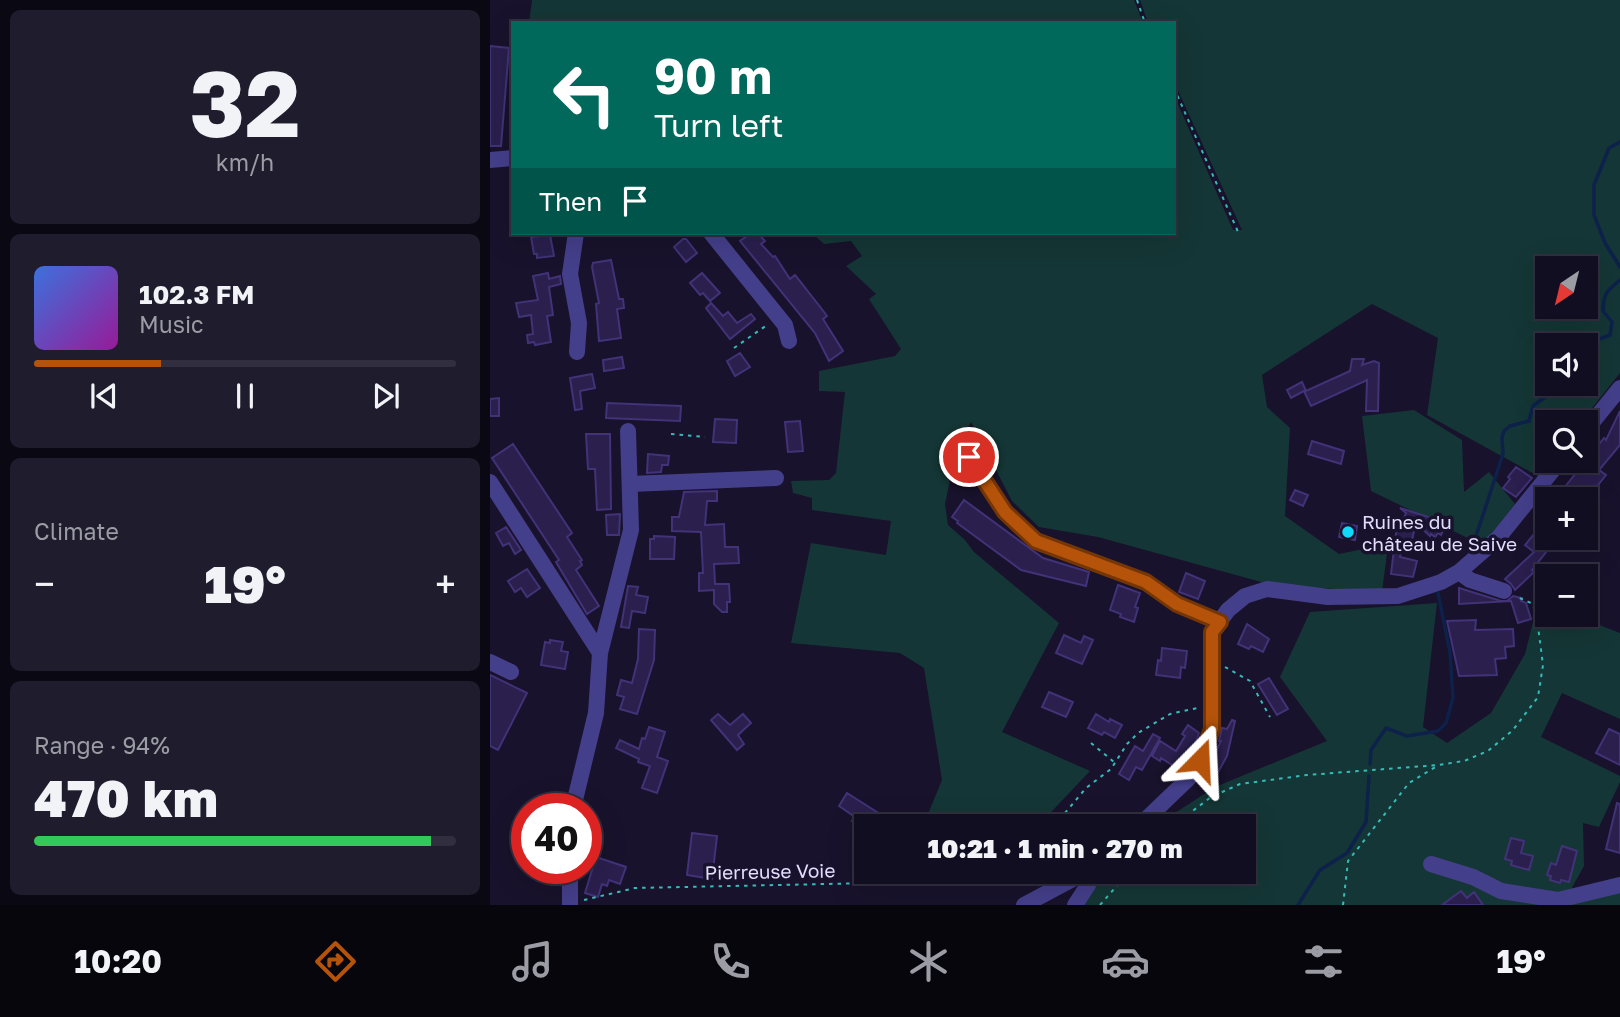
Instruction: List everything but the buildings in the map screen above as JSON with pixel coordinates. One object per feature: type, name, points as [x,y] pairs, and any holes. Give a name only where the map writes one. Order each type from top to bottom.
[{"type":"street","points":[[490,160],[511,158]]},
{"type":"street","points":[[576,235],[570,275],[579,323],[577,352]]},
{"type":"street","points":[[713,235],[785,325],[789,341]]},
{"type":"street","points":[[1598,415],[1620,388]]},
{"type":"street","points":[[577,793],[596,713],[600,653],[631,530],[628,431]]},
{"type":"street","points":[[969,457],[1005,512],[1036,541],[1146,582],[1177,604],[1220,622]]},
{"type":"street","points":[[1152,814],[1189,778],[1200,760],[1212,729],[1212,632],[1245,596],[1267,589],[1328,597],[1398,596],[1424,589],[1459,572],[1498,538],[1550,473]]},
{"type":"street","points":[[630,484],[776,478]]},
{"type":"street","points":[[490,482],[600,653]]},
{"type":"street","points":[[1459,572],[1470,580],[1504,591]]},
{"type":"street","points":[[490,662],[511,672]]},
{"type":"street","points":[[1431,864],[1473,877],[1501,891],[1558,900],[1620,884]]},
{"type":"street","points":[[570,884],[570,905]]},
{"type":"street","points":[[1024,905],[1065,884]]},
{"type":"street","points":[[1075,905],[1088,884]]},
{"type":"path","points":[[1137,0],[1144,21]]},
{"type":"path","points":[[1176,92],[1239,234]]},
{"type":"path","points":[[734,348],[779,318]]},
{"type":"path","points":[[671,434],[705,437]]},
{"type":"path","points":[[1189,814],[1211,797],[1240,784],[1321,774],[1438,765],[1464,761],[1488,751],[1513,730],[1538,697],[1543,665],[1536,611],[1531,603],[1504,591]]},
{"type":"path","points":[[1212,667],[1223,666],[1250,681],[1270,716]]},
{"type":"path","points":[[1064,814],[1086,788],[1111,769],[1127,744],[1149,725],[1170,714],[1212,706]]},
{"type":"path","points":[[1091,743],[1115,763]]},
{"type":"path","points":[[1343,905],[1348,861],[1409,783],[1438,765]]},
{"type":"path","name":"Pierreuse Voie","points":[[570,905],[635,888],[854,883]]},
{"type":"path","points":[[1100,905],[1118,884]]},
{"type":"green space","points":[[532,0],[1134,0],[1142,21],[529,21]]},
{"type":"green space","points":[[1140,0],[1620,0],[1620,373],[1591,410],[1535,410],[1535,473],[1540,473],[1538,476],[1427,415],[1438,338],[1372,304],[1262,375],[1267,407],[1290,428],[1285,516],[1339,554],[1368,548],[1387,553],[1382,592],[1272,585],[1098,537],[1039,527],[1012,501],[971,422],[957,447],[945,504],[948,525],[974,552],[1059,623],[1002,732],[1090,771],[1049,814],[928,814],[942,780],[924,668],[900,653],[791,643],[811,543],[886,555],[891,521],[812,510],[812,498],[793,493],[791,481],[829,480],[836,473],[845,392],[819,391],[819,371],[895,356],[901,349],[869,299],[876,294],[846,266],[862,256],[851,241],[824,244],[814,235],[1176,235],[1176,100],[1233,230],[1242,230],[1176,86],[1176,21],[1147,21]]},
{"type":"green space","points":[[1414,410],[1462,440],[1464,492],[1489,472],[1515,504],[1482,545],[1371,491],[1362,416]]},
{"type":"green space","points":[[1437,603],[1423,727],[1447,743],[1491,713],[1525,654],[1535,614],[1535,627],[1598,627],[1598,624],[1620,633],[1620,719],[1562,693],[1541,737],[1620,776],[1620,782],[1599,827],[1583,823],[1584,866],[1565,900],[1620,884],[1620,905],[1081,905],[1096,884],[1256,884],[1256,814],[1171,814],[1215,787],[1327,741],[1280,677],[1310,612]]},
{"type":"waterway","points":[[1620,142],[1609,148],[1594,185],[1594,215],[1605,243],[1620,267]]},
{"type":"waterway","points":[[1598,340],[1610,335],[1612,322],[1603,311],[1604,300],[1609,290],[1620,280]]},
{"type":"waterway","points":[[1477,533],[1503,454],[1504,431],[1510,426],[1529,421],[1533,406],[1545,396]]},
{"type":"waterway","points":[[1370,764],[1371,750],[1386,728],[1407,736],[1438,731],[1446,723],[1453,698],[1450,653],[1438,593]]},
{"type":"waterway","points":[[1298,905],[1320,870],[1347,853],[1366,822],[1369,776]]},
{"type":"place","name":"Ruines du château de Saive","points":[[1348,532]]},
{"type":"route","points":[[969,457],[1005,512],[1036,541],[1146,582],[1177,604],[1220,622],[1212,632],[1212,729],[1200,760]]}]
